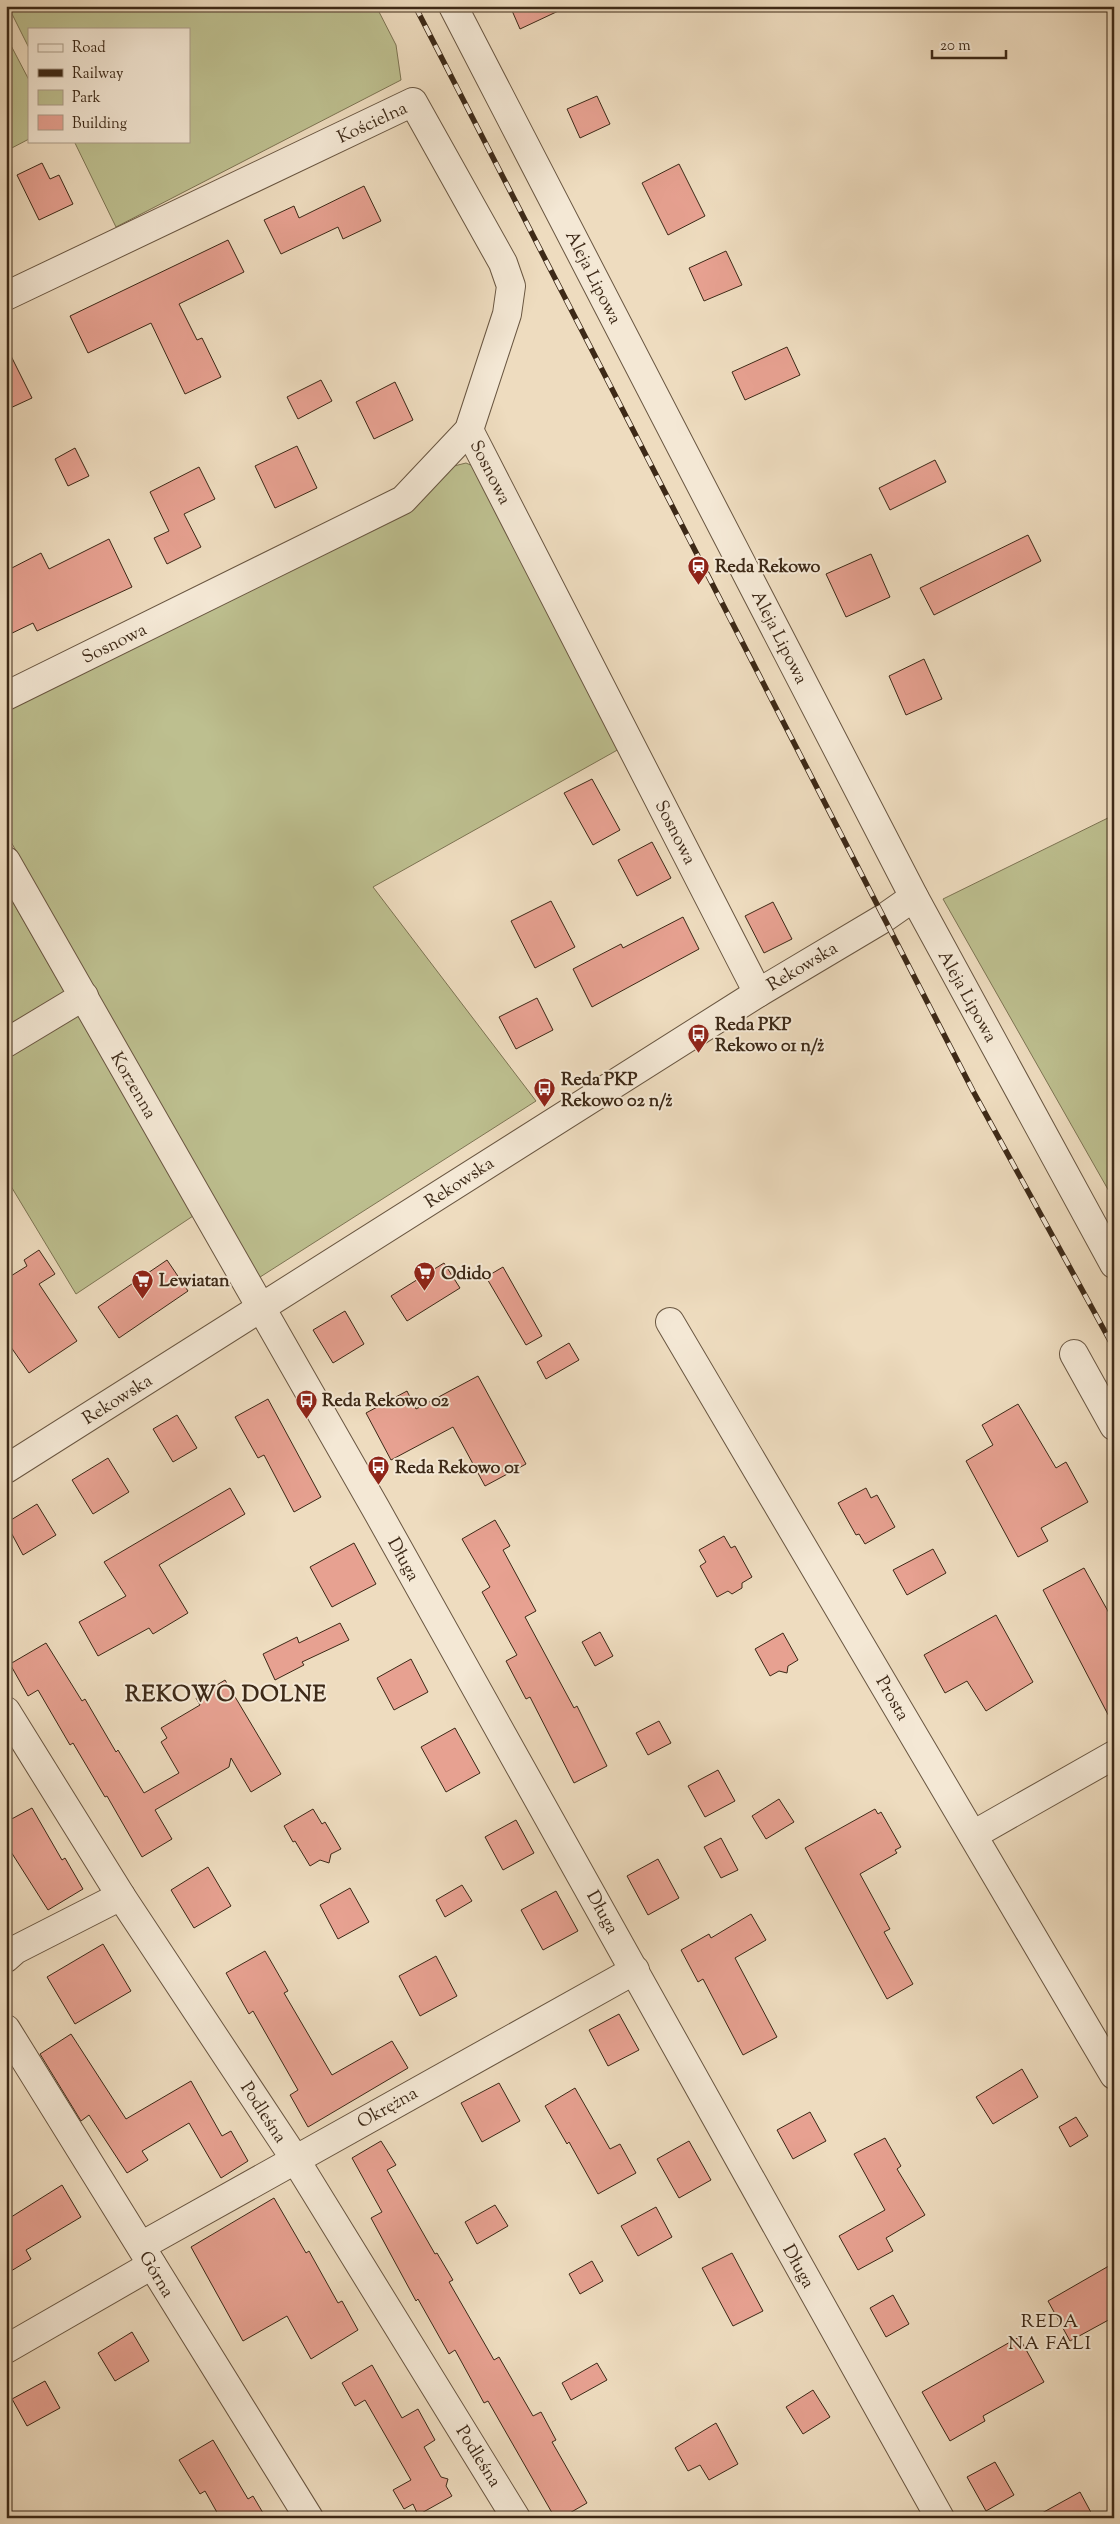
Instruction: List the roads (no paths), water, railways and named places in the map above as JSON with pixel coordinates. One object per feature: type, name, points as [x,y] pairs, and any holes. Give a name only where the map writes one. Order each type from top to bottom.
[{"type":"street","name":"Aleja Lipowa","points":[[453,6],[914,897],[1114,1264]]},
{"type":"street","name":"Kościelna","points":[[6,296],[413,102],[503,263],[511,286],[507,314],[469,430]]},
{"type":"street","name":"Sosnowa","points":[[6,696],[403,500],[469,430],[758,993]]},
{"type":"street","name":"Korzenna","points":[[6,862],[262,1308]]},
{"type":"street","name":"Rekowska","points":[[6,1469],[758,993],[884,918],[914,897]]},
{"type":"street","points":[[6,1043],[84,996]]},
{"type":"street","name":"Długa","points":[[262,1308],[635,1970],[940,2518]]},
{"type":"street","name":"Prosta","points":[[670,1322],[1114,2075]]},
{"type":"street","points":[[1074,1354],[1114,1426]]},
{"type":"street","name":"Podleśna","points":[[6,1711],[121,1896],[295,2158],[516,2518]]},
{"type":"street","points":[[973,1834],[1114,1755]]},
{"type":"street","points":[[6,1958],[15,1950],[121,1896]]},
{"type":"street","name":"Okrężna","points":[[6,2349],[295,2158],[635,1970]]},
{"type":"street","name":"Górna","points":[[6,2029],[309,2518]]},
{"type":"railway","points":[[415,6],[973,1091],[1114,1348]]},
{"type":"place","name":"Reda Rekowo","points":[[699,585]]},
{"type":"place","name":"Reda PKP Rekowo 01 n/ż","points":[[699,1053]]},
{"type":"place","name":"Reda PKP Rekowo 02 n/ż","points":[[545,1108]]},
{"type":"place","name":"Odido","points":[[425,1292]]},
{"type":"place","name":"Lewiatan","points":[[143,1299]]},
{"type":"place","name":"Reda Rekowo 02","points":[[306,1419]]},
{"type":"place","name":"Reda Rekowo 01","points":[[379,1486]]},
{"type":"district","name":"REKOWO DOLNE","points":[[226,1693]]},
{"type":"district","name":"REDA NA FALI","points":[[1050,2331]]}]
